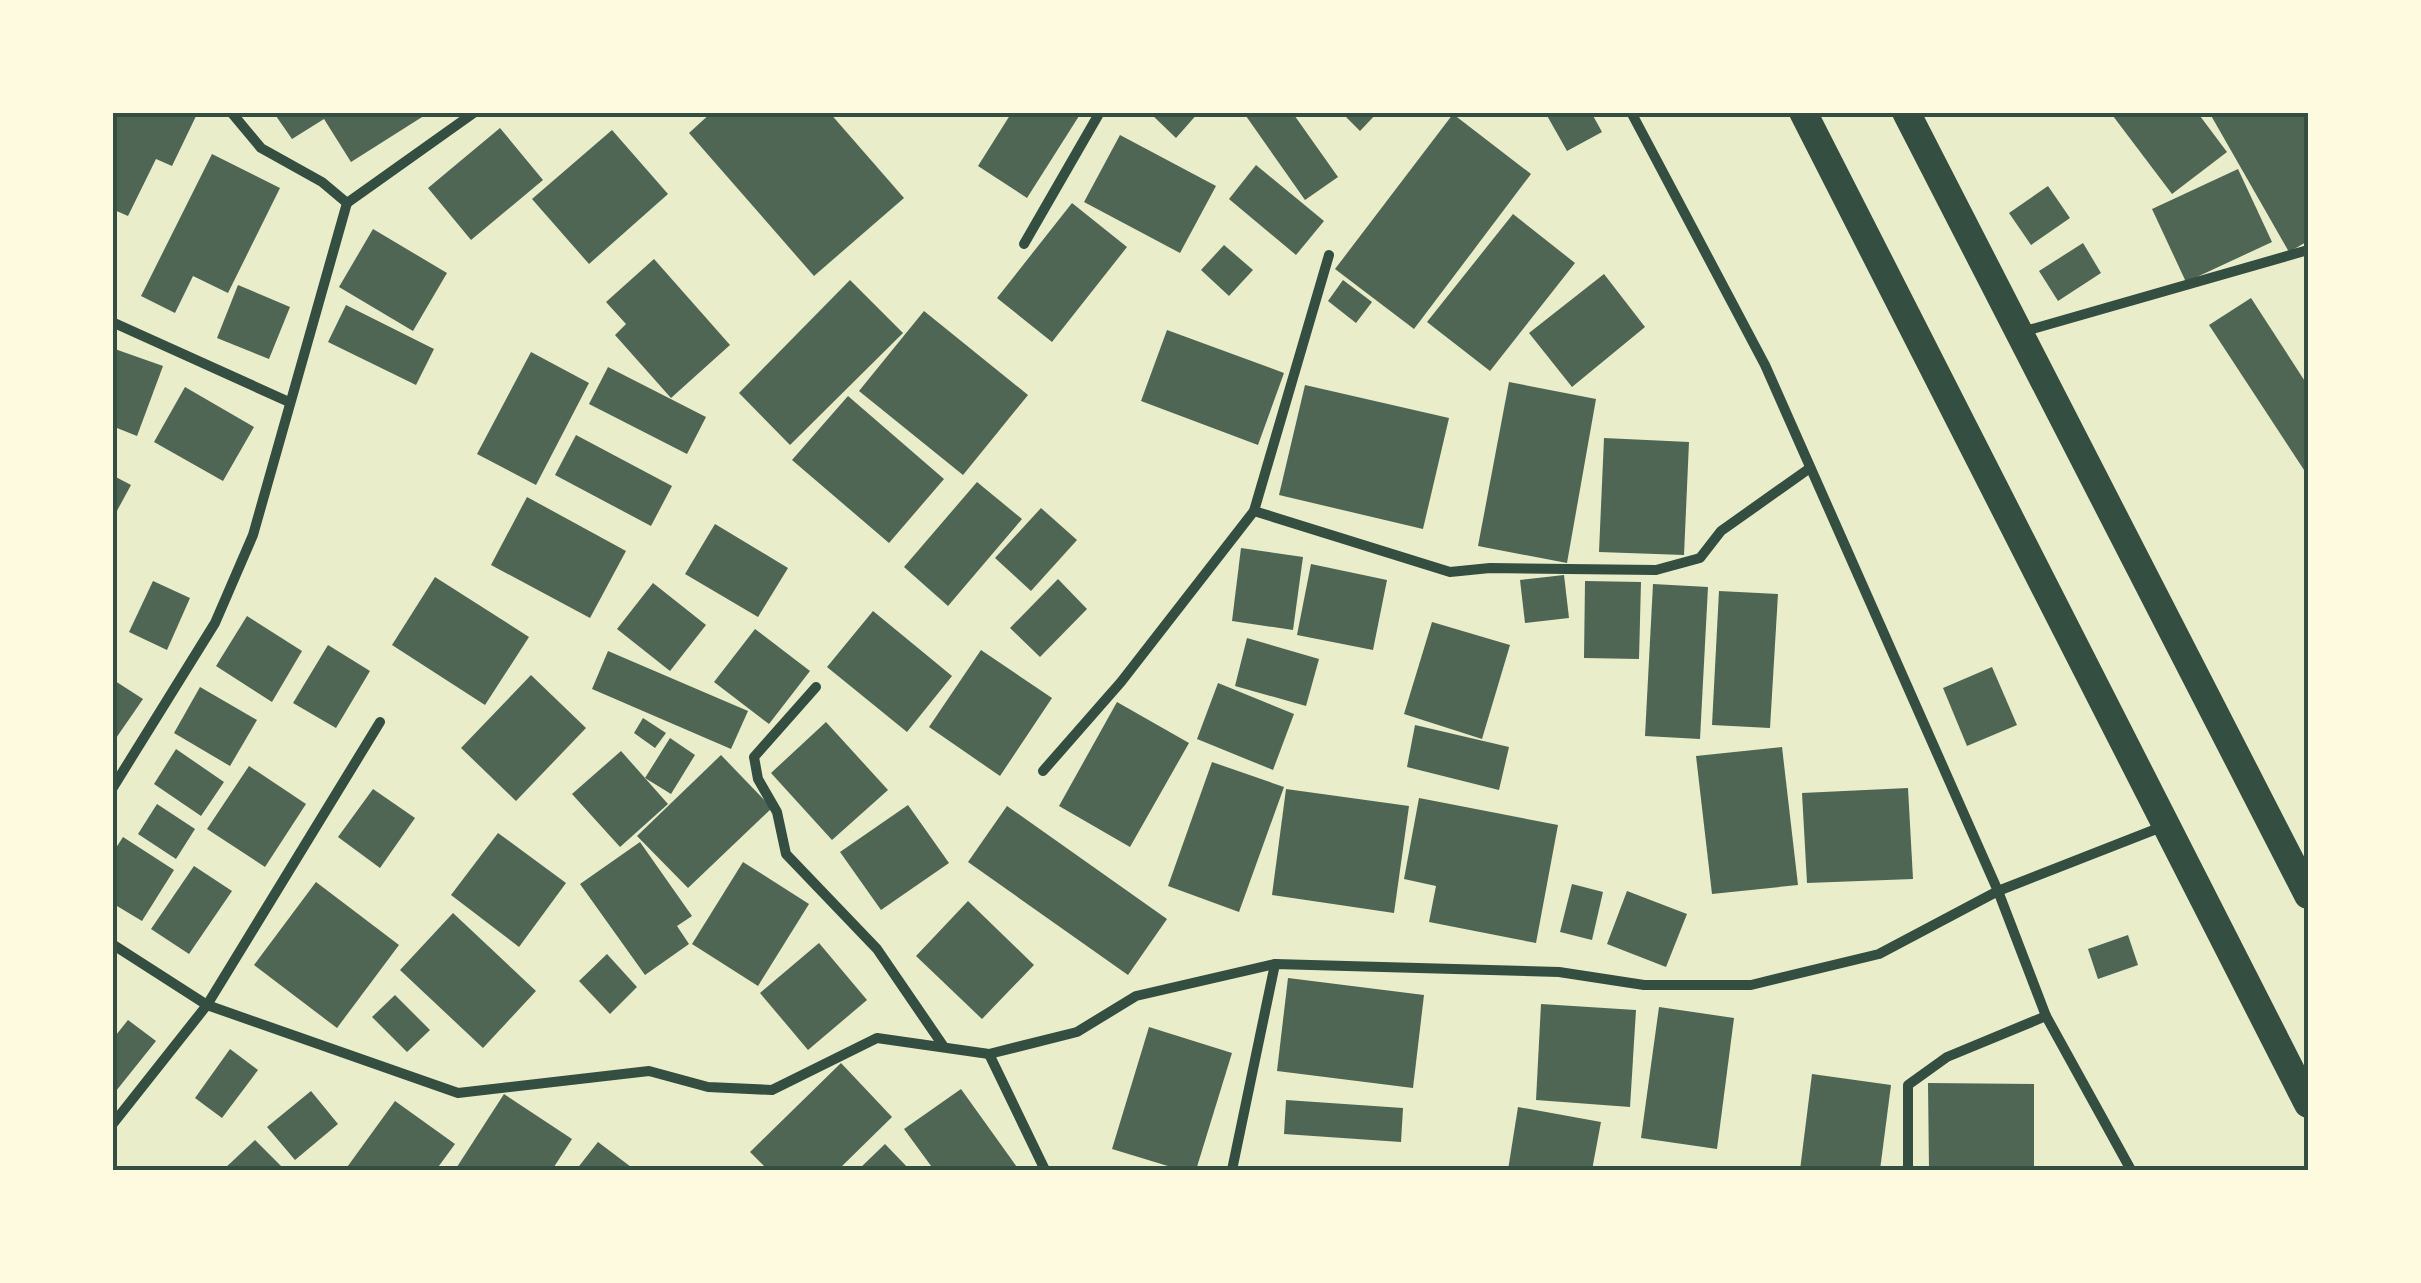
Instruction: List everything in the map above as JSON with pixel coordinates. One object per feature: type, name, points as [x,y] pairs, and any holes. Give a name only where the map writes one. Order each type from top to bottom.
[{"type":"highway","points":[[1803,112],[2308,1104]]},
{"type":"highway","points":[[1906,112],[2308,896]]},
{"type":"street","points":[[231,112],[261,148],[322,182],[347,203]]},
{"type":"street","points":[[112,789],[215,623],[254,535],[347,203],[475,112]]},
{"type":"street","points":[[1024,244],[1100,112]]},
{"type":"street","points":[[1631,112],[1766,365],[1998,890],[2046,1016],[2131,1170]]},
{"type":"street","points":[[2022,332],[2308,250]]},
{"type":"street","points":[[1044,771],[1132,667],[1254,511],[1329,255]]},
{"type":"street","points":[[112,322],[289,402]]},
{"type":"street","points":[[1254,511],[1450,572],[1490,568],[1656,570],[1700,558],[1721,531],[1810,468]]},
{"type":"street","points":[[816,687],[754,756],[758,778],[777,812],[786,854],[878,949],[944,1047]]},
{"type":"street","points":[[112,1125],[206,1004],[380,722]]},
{"type":"street","points":[[112,944],[206,1004],[458,1093],[649,1071],[708,1087],[772,1090],[877,1038],[989,1054],[1078,1032],[1136,996],[1275,964],[1560,972],[1644,985],[1751,985],[1879,954],[1998,890],[2165,826]]},
{"type":"street","points":[[1232,1170],[1275,964]]},
{"type":"street","points":[[1908,1170],[1908,1085],[1947,1057],[2046,1016]]},
{"type":"street","points":[[989,1054],[1045,1170]]},
{"type":"building","points":[[112,112],[198,112],[172,166],[156,159],[128,216],[112,209]]},
{"type":"building","points":[[283,112],[430,112],[351,162],[324,119],[292,139],[276,116]]},
{"type":"building","points":[[712,112],[829,112],[904,198],[814,276],[689,133]]},
{"type":"building","points":[[1012,112],[1079,116],[1027,198],[978,166]]},
{"type":"building","points":[[1149,112],[1199,112],[1176,138]]},
{"type":"building","points":[[1251,112],[1292,112],[1338,177],[1305,200],[1246,116]]},
{"type":"building","points":[[1341,112],[1378,112],[1360,131]]},
{"type":"building","points":[[1545,112],[1591,112],[1602,132],[1567,151]]},
{"type":"building","points":[[2110,112],[2197,112],[2227,152],[2172,194]]},
{"type":"building","points":[[2209,112],[2308,112],[2308,241],[2289,252]]},
{"type":"building","points":[[1453,114],[1531,174],[1414,329],[1335,269]]},
{"type":"building","points":[[500,128],[543,180],[471,240],[428,188]]},
{"type":"building","points":[[612,130],[668,194],[589,264],[532,199]]},
{"type":"building","points":[[1120,135],[1216,186],[1180,253],[1084,202]]},
{"type":"building","points":[[212,154],[280,188],[228,293],[193,276],[175,313],[141,296]]},
{"type":"building","points":[[1256,165],[1324,221],[1296,255],[1229,199]]},
{"type":"building","points":[[2238,169],[2272,242],[2186,282],[2152,209]]},
{"type":"building","points":[[2048,186],[2070,218],[2031,245],[2009,213]]},
{"type":"building","points":[[1072,203],[1127,247],[1052,342],[997,298]]},
{"type":"building","points":[[1513,214],[1575,263],[1490,371],[1427,322]]},
{"type":"building","points":[[373,229],[447,273],[413,331],[339,287]]},
{"type":"building","points":[[2083,243],[2101,273],[2058,301],[2039,271]]},
{"type":"building","points":[[1224,245],[1253,270],[1229,296],[1201,270]]},
{"type":"building","points":[[654,259],[730,345],[671,398],[615,335],[626,324],[606,302]]},
{"type":"building","points":[[1604,274],[1645,327],[1572,387],[1529,333]]},
{"type":"building","points":[[850,280],[903,333],[790,445],[739,393]]},
{"type":"building","points":[[1343,280],[1372,302],[1356,323],[1328,301]]},
{"type":"building","points":[[238,285],[290,307],[269,359],[217,338]]},
{"type":"building","points":[[2251,298],[2308,386],[2308,476],[2209,325]]},
{"type":"building","points":[[346,305],[434,349],[416,385],[328,342]]},
{"type":"building","points":[[924,311],[1028,395],[963,475],[859,391]]},
{"type":"building","points":[[1167,330],[1284,373],[1258,445],[1141,401]]},
{"type":"building","points":[[112,348],[163,366],[137,436],[112,426]]},
{"type":"building","points":[[531,352],[589,383],[536,485],[477,454]]},
{"type":"building","points":[[608,367],[706,417],[687,454],[589,404]]},
{"type":"building","points":[[1509,382],[1596,399],[1567,563],[1478,546]]},
{"type":"building","points":[[1305,385],[1449,418],[1423,529],[1279,495]]},
{"type":"building","points":[[185,387],[254,427],[223,481],[154,442]]},
{"type":"building","points":[[848,396],[944,479],[889,543],[792,460]]},
{"type":"building","points":[[576,435],[672,486],[651,526],[555,475]]},
{"type":"building","points":[[1604,438],[1689,442],[1684,555],[1599,552]]},
{"type":"building","points":[[112,475],[131,485],[112,520]]},
{"type":"building","points":[[977,482],[1022,519],[948,606],[904,567]]},
{"type":"building","points":[[527,497],[626,551],[590,618],[491,565]]},
{"type":"building","points":[[1041,508],[1077,540],[1031,591],[995,558]]},
{"type":"building","points":[[715,524],[788,568],[758,617],[685,574]]},
{"type":"building","points":[[1241,548],[1303,557],[1293,630],[1232,621]]},
{"type":"building","points":[[1311,564],[1387,580],[1373,650],[1297,635]]},
{"type":"building","points":[[1564,575],[1569,618],[1525,623],[1520,580]]},
{"type":"building","points":[[435,577],[529,637],[485,705],[392,645]]},
{"type":"building","points":[[1058,579],[1087,609],[1040,657],[1010,628]]},
{"type":"building","points":[[153,581],[190,598],[167,650],[129,632]]},
{"type":"building","points":[[1585,581],[1641,582],[1639,659],[1584,658]]},
{"type":"building","points":[[653,583],[706,625],[670,671],[617,629]]},
{"type":"building","points":[[1653,584],[1708,587],[1700,739],[1645,736]]},
{"type":"building","points":[[1719,591],[1778,594],[1770,728],[1712,725]]},
{"type":"building","points":[[873,611],[952,676],[907,732],[827,667]]},
{"type":"building","points":[[247,616],[302,651],[272,702],[216,666]]},
{"type":"building","points":[[1432,622],[1510,645],[1482,739],[1404,714]]},
{"type":"building","points":[[755,629],[810,671],[769,724],[714,682]]},
{"type":"building","points":[[1247,638],[1319,659],[1306,706],[1235,686]]},
{"type":"building","points":[[328,645],[370,671],[336,728],[293,703]]},
{"type":"building","points":[[981,650],[1052,698],[1000,776],[929,727]]},
{"type":"building","points":[[608,651],[748,711],[731,749],[592,689]]},
{"type":"building","points":[[1992,667],[2017,725],[1967,746],[1943,688]]},
{"type":"building","points":[[531,675],[586,728],[516,801],[461,748]]},
{"type":"building","points":[[112,679],[143,699],[112,744]]},
{"type":"building","points":[[1218,683],[1294,714],[1273,770],[1197,739]]},
{"type":"building","points":[[200,687],[257,720],[230,766],[174,733]]},
{"type":"building","points":[[1117,702],[1189,743],[1130,847],[1059,806]]},
{"type":"building","points":[[643,718],[666,733],[655,748],[634,733]]},
{"type":"building","points":[[826,722],[888,790],[832,840],[771,773]]},
{"type":"building","points":[[1415,725],[1509,747],[1499,790],[1407,767]]},
{"type":"building","points":[[670,738],[695,755],[671,794],[645,778]]},
{"type":"building","points":[[1782,747],[1798,885],[1712,894],[1696,756]]},
{"type":"building","points":[[176,749],[224,782],[201,816],[154,784]]},
{"type":"building","points":[[621,751],[668,804],[620,847],[572,794]]},
{"type":"building","points":[[721,755],[772,808],[688,888],[637,836]]},
{"type":"building","points":[[1212,762],[1284,787],[1239,912],[1168,886]]},
{"type":"building","points":[[249,766],[306,804],[265,867],[207,829]]},
{"type":"building","points":[[1908,788],[1913,879],[1807,883],[1802,793]]},
{"type":"building","points":[[373,789],[415,818],[380,868],[338,837]]},
{"type":"building","points":[[1286,789],[1409,806],[1394,913],[1272,895]]},
{"type":"building","points":[[1419,798],[1558,825],[1536,943],[1429,922],[1436,886],[1404,879]]},
{"type":"building","points":[[157,804],[195,829],[176,859],[138,834]]},
{"type":"building","points":[[908,805],[949,863],[881,910],[840,852]]},
{"type":"building","points":[[1007,806],[1167,919],[1128,975],[968,862]]},
{"type":"building","points":[[498,833],[566,883],[519,947],[451,895]]},
{"type":"building","points":[[123,837],[174,870],[142,921],[112,903],[112,854]]},
{"type":"building","points":[[640,842],[692,916],[677,926],[689,944],[645,975],[580,884]]},
{"type":"building","points":[[743,862],[809,904],[758,986],[692,944]]},
{"type":"building","points":[[194,866],[232,891],[189,954],[151,929]]},
{"type":"building","points":[[316,882],[399,945],[337,1028],[254,965]]},
{"type":"building","points":[[1572,884],[1603,892],[1592,940],[1560,932]]},
{"type":"building","points":[[1627,891],[1687,914],[1666,967],[1607,944]]},
{"type":"building","points":[[968,901],[1034,965],[982,1019],[916,956]]},
{"type":"building","points":[[453,913],[536,991],[483,1048],[400,970]]},
{"type":"building","points":[[2128,935],[2138,965],[2098,979],[2088,949]]},
{"type":"building","points":[[819,943],[867,1000],[808,1050],[760,993]]},
{"type":"building","points":[[607,954],[637,987],[610,1014],[579,981]]},
{"type":"building","points":[[1288,978],[1424,995],[1413,1088],[1277,1071]]},
{"type":"building","points":[[395,995],[430,1030],[407,1052],[372,1017]]},
{"type":"building","points":[[1541,1004],[1636,1010],[1630,1107],[1536,1100]]},
{"type":"building","points":[[1659,1007],[1734,1018],[1717,1149],[1641,1138]]},
{"type":"building","points":[[128,1020],[156,1041],[112,1096],[112,1040]]},
{"type":"building","points":[[1149,1027],[1232,1053],[1196,1170],[1181,1170],[1112,1149]]},
{"type":"building","points":[[230,1049],[258,1070],[222,1118],[195,1098]]},
{"type":"building","points":[[841,1063],[892,1117],[838,1170],[768,1170],[750,1152]]},
{"type":"building","points":[[1812,1074],[1891,1085],[1880,1170],[1800,1170]]},
{"type":"building","points":[[1928,1083],[2034,1084],[2034,1170],[1929,1170]]},
{"type":"building","points":[[961,1089],[1019,1170],[934,1170],[904,1129]]},
{"type":"building","points":[[311,1091],[338,1124],[295,1160],[267,1127]]},
{"type":"building","points":[[504,1094],[572,1139],[552,1170],[455,1170]]},
{"type":"building","points":[[1286,1100],[1403,1108],[1401,1142],[1284,1134]]},
{"type":"building","points":[[395,1101],[455,1144],[436,1170],[345,1170]]},
{"type":"building","points":[[1518,1107],[1601,1122],[1592,1170],[1508,1170]]},
{"type":"building","points":[[255,1140],[285,1170],[223,1170]]},
{"type":"building","points":[[598,1142],[635,1170],[576,1170]]},
{"type":"building","points":[[885,1144],[910,1170],[858,1170]]}]
